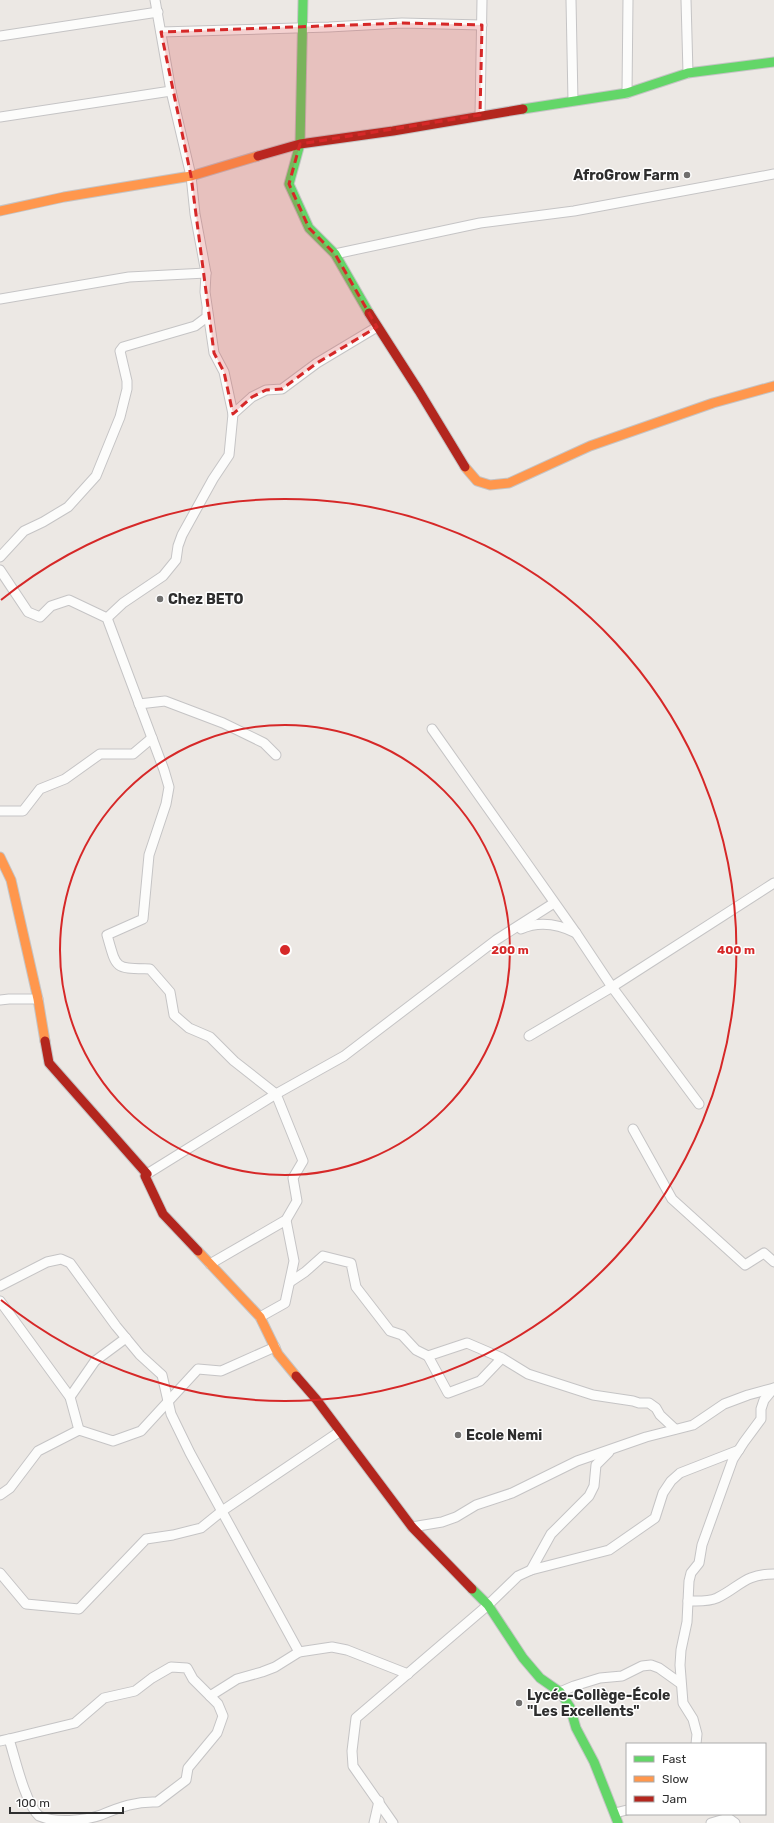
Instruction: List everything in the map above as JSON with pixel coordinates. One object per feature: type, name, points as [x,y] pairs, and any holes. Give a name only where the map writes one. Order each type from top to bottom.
[{"type":"street","points":[[107,618],[122,603],[163,576],[176,560],[178,546],[182,535],[212,479],[229,455],[233,414],[224,372],[214,353],[205,292],[206,273],[195,214],[191,176],[171,91],[155,0]]},
{"type":"street","points":[[303,0],[300,144],[289,184],[309,228],[335,254],[377,327],[419,391],[467,471],[477,481],[490,485],[509,483],[590,446],[713,403],[774,386]]},
{"type":"street","points":[[480,115],[482,0]]},
{"type":"street","points":[[571,0],[573,101]]},
{"type":"street","points":[[627,93],[628,0]]},
{"type":"street","points":[[686,0],[688,73]]},
{"type":"street","points":[[0,36],[158,12]]},
{"type":"street","points":[[161,32],[303,28],[402,23],[482,25]]},
{"type":"street","points":[[0,211],[64,197],[191,176],[300,144],[393,131],[480,115],[627,93],[688,73],[741,65],[774,62]]},
{"type":"street","points":[[0,117],[171,91]]},
{"type":"street","points":[[335,254],[480,223],[574,211],[774,174]]},
{"type":"street","points":[[0,299],[130,277],[206,273]]},
{"type":"street","points":[[0,557],[24,531],[68,507],[96,476],[120,417],[127,389],[127,381],[120,351],[123,347],[195,326],[206,317],[208,308]]},
{"type":"street","points":[[233,414],[252,397],[266,390],[282,389],[317,363],[377,327]]},
{"type":"street","points":[[0,570],[28,612],[40,617],[51,606],[69,600],[107,618],[169,787],[166,804],[149,855],[143,919],[107,935],[114,961],[123,968],[150,969],[170,992],[174,1015],[189,1028],[210,1037],[234,1061],[276,1094],[303,1161],[292,1178],[297,1200],[286,1220],[210,1264]]},
{"type":"street","points":[[139,704],[165,700],[264,743],[276,755]]},
{"type":"street","points":[[432,729],[554,904],[576,933],[612,987],[699,1104]]},
{"type":"street","points":[[0,811],[23,811],[40,789],[64,779],[100,754],[133,754],[152,738]]},
{"type":"street","points":[[0,857],[11,880],[38,999],[49,1063],[147,1174],[146,1176],[163,1214],[260,1317],[278,1354],[316,1400],[412,1527],[488,1605],[523,1658],[540,1678],[560,1692],[570,1707],[576,1728],[594,1762],[618,1823]]},
{"type":"street","points":[[529,1036],[612,987],[774,882]]},
{"type":"street","points":[[147,1174],[276,1094],[344,1056],[496,940],[554,904]]},
{"type":"street","points":[[496,940],[531,925],[558,925],[576,933]]},
{"type":"street","points":[[0,1000],[38,999]]},
{"type":"street","points":[[633,1129],[672,1199],[745,1265],[764,1253],[774,1262]]},
{"type":"street","points":[[260,1317],[285,1303],[294,1261],[286,1220]]},
{"type":"street","points":[[290,1282],[305,1272],[323,1256],[351,1263],[356,1287],[390,1331],[402,1335],[416,1350],[428,1356],[448,1393],[480,1381],[502,1358]]},
{"type":"street","points":[[0,1286],[47,1262],[61,1259],[70,1263],[126,1338],[140,1355],[162,1375],[171,1414],[190,1453],[299,1652]]},
{"type":"street","points":[[0,1301],[70,1397],[80,1430]]},
{"type":"street","points":[[70,1397],[95,1361],[126,1338]]},
{"type":"street","points":[[428,1356],[467,1342],[502,1358],[528,1374],[593,1395],[639,1403],[649,1403],[656,1408],[660,1415],[675,1429]]},
{"type":"street","points":[[0,1495],[10,1488],[38,1451],[80,1430],[113,1441],[141,1431],[198,1369],[221,1371],[275,1347]]},
{"type":"street","points":[[412,1527],[442,1522],[456,1517],[476,1505],[512,1493],[577,1461],[675,1429],[693,1425],[730,1402],[748,1395],[774,1388]]},
{"type":"street","points":[[696,1743],[697,1734],[693,1719],[683,1703],[680,1683],[681,1650],[686,1630],[689,1581],[691,1573],[699,1563],[708,1530],[733,1459],[761,1419],[761,1409],[764,1400],[774,1388]]},
{"type":"street","points":[[0,1572],[26,1604],[79,1609],[146,1539],[173,1535],[201,1528],[339,1432]]},
{"type":"street","points":[[531,1570],[551,1534],[589,1496],[594,1486],[596,1465],[612,1450]]},
{"type":"street","points":[[394,1823],[353,1766],[352,1751],[356,1718],[488,1605],[512,1580],[531,1570],[609,1550],[655,1518],[663,1493],[671,1481],[680,1473],[739,1450]]},
{"type":"street","points":[[688,1601],[703,1601],[715,1598],[746,1578],[760,1574],[774,1574]]},
{"type":"street","points":[[210,1696],[237,1679],[275,1667],[299,1652],[332,1647],[347,1650],[408,1674]]},
{"type":"street","points":[[560,1692],[600,1678],[622,1676],[642,1666],[651,1665],[659,1668],[680,1683]]},
{"type":"street","points":[[33,1810],[41,1817],[54,1822],[62,1823],[85,1821],[123,1806],[144,1801],[157,1802],[186,1780],[188,1768],[217,1733],[223,1716],[218,1704],[193,1679],[187,1668],[171,1667],[135,1690],[104,1698],[75,1723],[4,1740],[20,1775],[33,1810],[38,1823]]},
{"type":"street","points":[[374,1823],[379,1801]]},
{"type":"street","points":[[615,1813],[626,1810]]},
{"type":"street","points":[[722,1815],[732,1821]]},
{"type":"street","points":[[710,1823],[732,1821]]},
{"type":"highlighted area","points":[[402,23],[482,25],[480,115],[300,144],[289,184],[309,228],[335,254],[377,327],[317,363],[282,389],[266,390],[252,397],[233,414],[224,372],[214,353],[191,176],[161,32]]},
{"type":"traffic: fast","points":[[303,0],[300,144],[289,184],[309,228],[335,254],[369,313]]},
{"type":"traffic: fast","points":[[523,109],[627,93],[688,73],[774,62]]},
{"type":"traffic: fast","points":[[472,1589],[488,1605],[523,1658],[540,1678],[560,1692],[570,1707],[576,1728],[594,1762],[618,1823]]},
{"type":"traffic: slow","points":[[0,211],[64,197],[191,176],[258,156]]},
{"type":"traffic: slow","points":[[465,467],[477,481],[490,485],[509,483],[590,446],[713,403],[774,386]]},
{"type":"traffic: slow","points":[[0,857],[11,880],[38,999],[45,1041]]},
{"type":"traffic: slow","points":[[198,1251],[260,1317],[278,1354],[296,1376]]},
{"type":"traffic: jam","points":[[258,156],[300,144],[393,131],[523,109]]},
{"type":"traffic: jam","points":[[369,313],[465,467]]},
{"type":"traffic: jam","points":[[45,1041],[49,1063],[147,1174],[145,1176],[163,1214],[198,1251]]},
{"type":"traffic: jam","points":[[296,1376],[316,1399],[412,1527],[472,1589]]},
{"type":"place","name":"AfroGrow Farm","points":[[687,175]]},
{"type":"place","name":"Chez BETO","points":[[160,599]]},
{"type":"place","name":"Ecole Nemi","points":[[458,1435]]},
{"type":"place","name":"Lycée-Collège-École \"Les Excellents\"","points":[[519,1703]]}]
